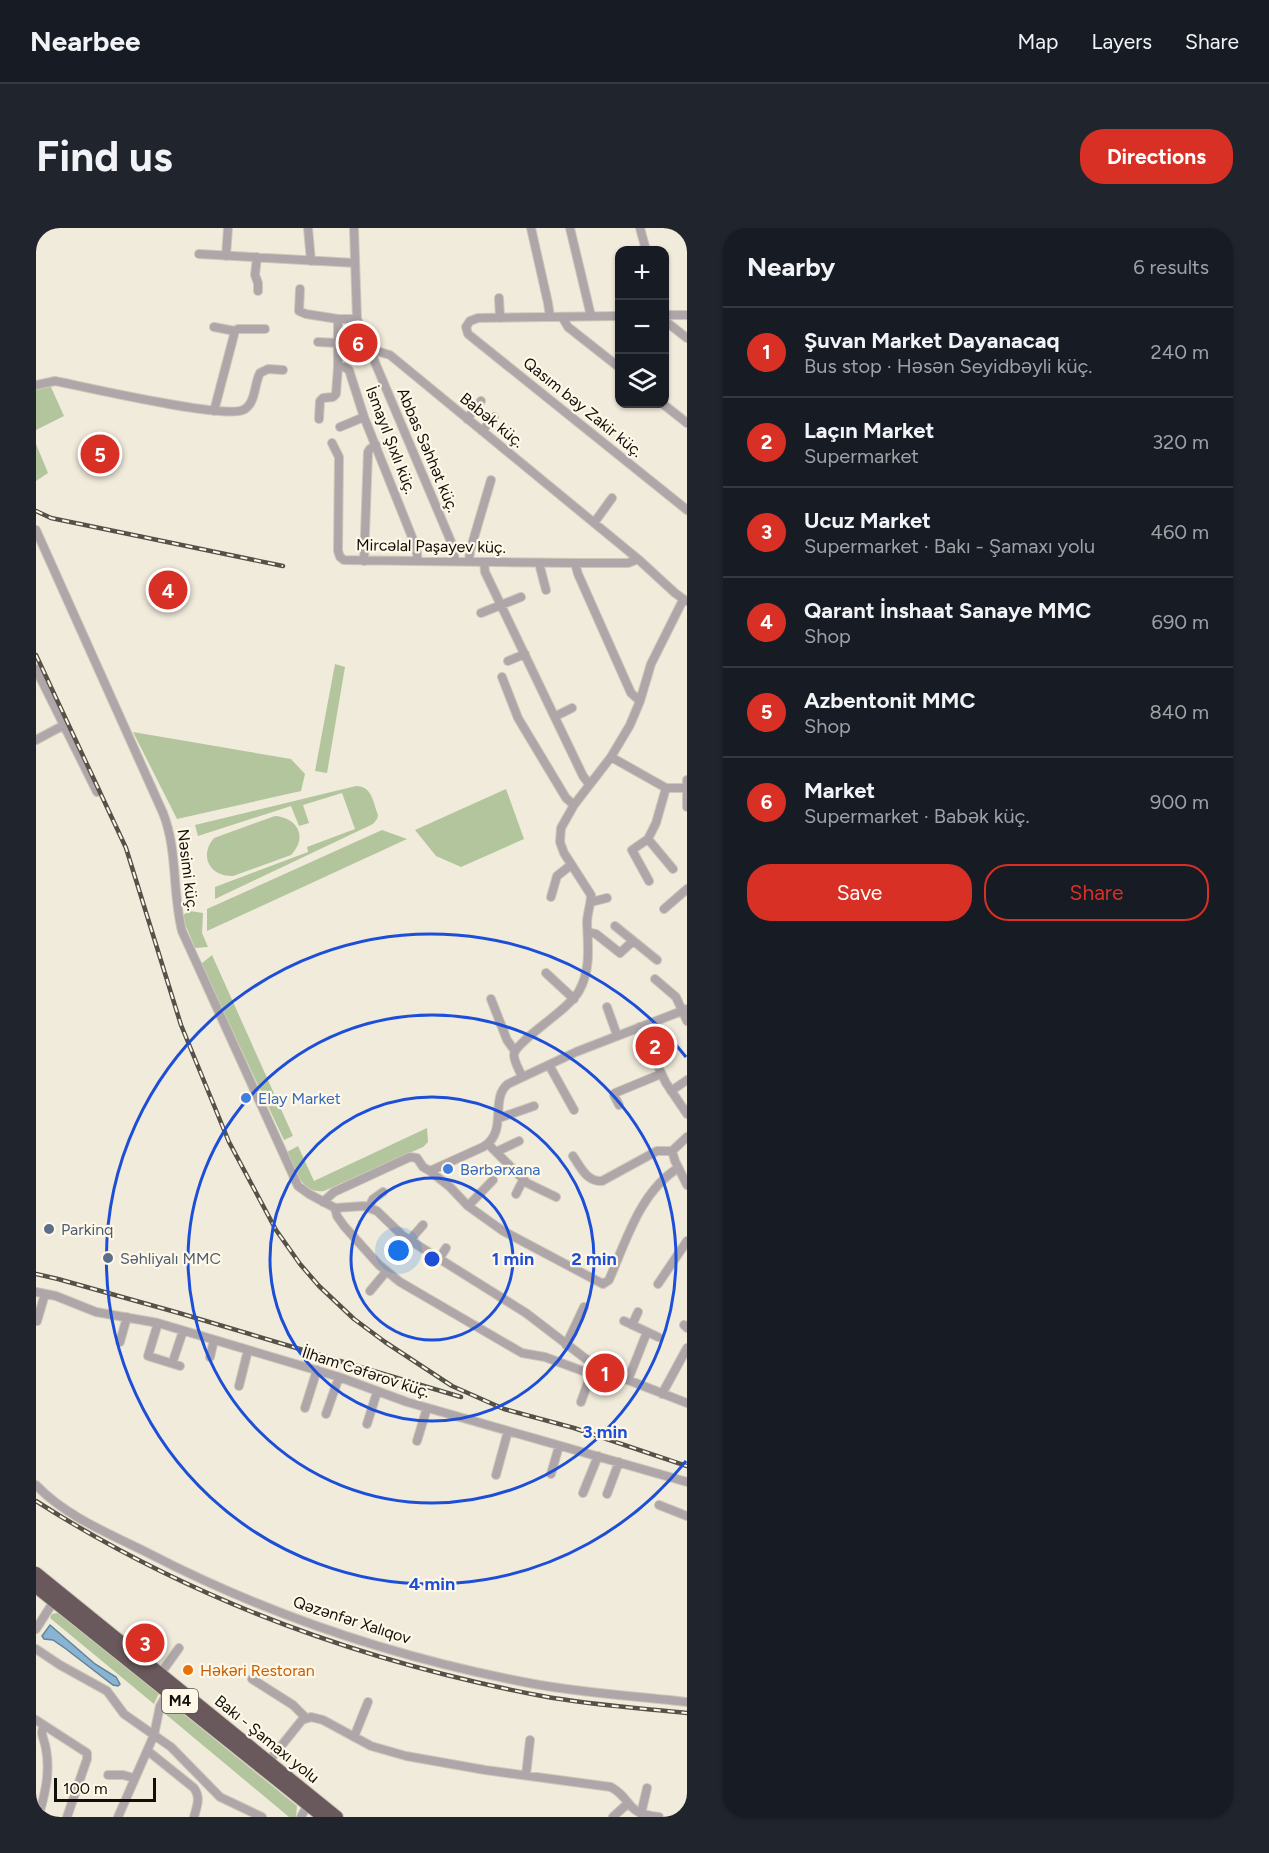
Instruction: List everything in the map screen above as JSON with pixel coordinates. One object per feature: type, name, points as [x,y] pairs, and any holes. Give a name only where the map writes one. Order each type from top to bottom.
[{"type":"highway","name":"Bakı - Şamaxı yolu","points":[[36,1573],[337,1817]]},
{"type":"highway","name":"Bakı - Şamaxı yolu","points":[[36,1587],[323,1817]]},
{"type":"street","points":[[226,256],[228,228]]},
{"type":"street","points":[[308,228],[311,261]]},
{"type":"street","points":[[354,228],[357,319],[368,346],[373,351]]},
{"type":"street","points":[[531,228],[550,317]]},
{"type":"street","points":[[570,228],[591,316]]},
{"type":"street","points":[[640,228],[645,246]]},
{"type":"street","points":[[200,254],[355,263]]},
{"type":"street","points":[[257,257],[255,275],[258,291]]},
{"type":"street","points":[[300,289],[298,311],[338,320],[357,319]]},
{"type":"street","points":[[499,298],[500,318],[615,316]]},
{"type":"street","points":[[669,315],[687,315]]},
{"type":"street","points":[[562,317],[568,327],[615,364]]},
{"type":"street","name":"Qasım bəy Zakir küç.","points":[[500,318],[474,319],[466,327],[468,334],[687,510]]},
{"type":"street","points":[[319,419],[320,401],[336,394],[338,320]]},
{"type":"street","points":[[669,324],[687,338]]},
{"type":"street","points":[[214,327],[235,331],[265,328]]},
{"type":"street","points":[[214,411],[235,331]]},
{"type":"street","points":[[318,342],[338,343]]},
{"type":"street","name":"Babək küç.","points":[[373,351],[390,355],[638,559],[685,601]]},
{"type":"street","name":"Abbas Səhhət küç.","points":[[373,351],[374,360],[452,544],[455,561]]},
{"type":"street","name":"İsmayıl Şıxlı küç.","points":[[338,367],[349,370],[364,417],[416,548],[418,561]]},
{"type":"street","points":[[36,385],[55,381],[214,411],[236,411],[245,409],[251,402],[260,373],[268,369],[283,370]]},
{"type":"street","points":[[467,419],[481,401]]},
{"type":"street","points":[[668,408],[687,423]]},
{"type":"street","points":[[340,426],[364,417]]},
{"type":"street","points":[[482,431],[494,417]]},
{"type":"street","name":"Mircəlal Paşayev küç.","points":[[333,443],[339,463],[340,557],[344,560],[575,564],[628,563],[638,559]]},
{"type":"street","points":[[364,561],[368,452],[376,445]]},
{"type":"street","points":[[469,561],[470,550],[491,480]]},
{"type":"street","points":[[594,523],[612,498]]},
{"type":"street","name":"Nəsimi küç.","points":[[36,530],[169,826],[179,918],[185,937],[295,1181],[303,1190],[335,1208]]},
{"type":"street","points":[[484,562],[485,572],[583,776],[589,784]]},
{"type":"street","points":[[539,563],[546,590]]},
{"type":"street","points":[[575,564],[632,693],[640,701]]},
{"type":"street","points":[[481,613],[521,597]]},
{"type":"street","points":[[522,1077],[514,1059],[515,1051],[525,1039],[560,1013],[574,999],[585,979],[587,970],[590,890],[571,865],[560,842],[566,817],[610,757],[630,725],[651,663],[685,601]]},
{"type":"street","points":[[508,661],[525,654]]},
{"type":"street","points":[[36,669],[97,792]]},
{"type":"street","points":[[502,677],[518,718],[566,798],[574,805]]},
{"type":"street","points":[[556,716],[572,708]]},
{"type":"street","points":[[36,740],[64,726]]},
{"type":"street","points":[[610,757],[666,788],[686,788]]},
{"type":"street","points":[[687,780],[687,807]]},
{"type":"street","points":[[649,881],[632,850],[648,839],[656,822],[666,788]]},
{"type":"street","points":[[648,839],[673,869]]},
{"type":"street","points":[[551,897],[557,876],[571,865]]},
{"type":"street","points":[[664,909],[687,889]]},
{"type":"street","points":[[591,902],[608,898]]},
{"type":"street","points":[[615,926],[657,960]]},
{"type":"street","points":[[588,932],[596,934],[620,953],[633,941]]},
{"type":"street","points":[[546,973],[574,999]]},
{"type":"street","points":[[655,979],[676,997],[685,1010],[687,1021]]},
{"type":"street","points":[[491,999],[507,1040],[515,1051]]},
{"type":"street","points":[[607,1007],[617,1035]]},
{"type":"street","points":[[430,1171],[488,1144],[494,1136],[499,1118],[499,1095],[508,1084],[617,1035],[685,1010]]},
{"type":"street","points":[[639,1027],[661,1074],[687,1114]]},
{"type":"street","points":[[549,1065],[574,1110]]},
{"type":"street","points":[[619,1105],[615,1093],[661,1074]]},
{"type":"street","points":[[671,1091],[687,1080]]},
{"type":"street","points":[[499,1118],[534,1106]]},
{"type":"street","points":[[573,1156],[586,1176],[597,1182],[657,1151],[672,1151],[687,1137]]},
{"type":"street","points":[[496,1152],[519,1141]]},
{"type":"street","points":[[488,1144],[511,1165],[523,1180],[538,1190],[556,1197]]},
{"type":"street","points":[[672,1151],[687,1185]]},
{"type":"street","points":[[323,1202],[334,1192],[410,1157],[417,1158],[423,1167],[450,1187],[468,1206],[519,1242],[603,1284],[609,1280],[643,1206],[664,1179],[678,1168]]},
{"type":"street","points":[[468,1206],[493,1180]]},
{"type":"street","points":[[516,1194],[523,1180]]},
{"type":"street","points":[[369,1207],[373,1198],[383,1192]]},
{"type":"street","points":[[628,1380],[591,1374],[545,1357],[515,1350],[386,1272],[344,1226],[335,1208],[369,1207],[377,1211],[409,1241],[526,1313],[594,1363],[628,1380],[687,1403]]},
{"type":"street","points":[[409,1241],[423,1225]]},
{"type":"street","points":[[658,1284],[687,1241]]},
{"type":"street","points":[[440,1259],[446,1248]]},
{"type":"street","points":[[370,1291],[386,1272]]},
{"type":"street","points":[[37,1321],[40,1293]]},
{"type":"street","name":"İlham Cəfərov küç.","points":[[40,1293],[70,1301],[87,1310],[158,1323],[317,1370],[427,1408],[687,1482]]},
{"type":"street","points":[[566,1344],[584,1306]]},
{"type":"street","points":[[638,1312],[628,1323],[658,1337]]},
{"type":"street","points":[[120,1342],[127,1317]]},
{"type":"street","points":[[158,1323],[148,1356],[180,1366]]},
{"type":"street","points":[[174,1358],[183,1331]]},
{"type":"street","points":[[628,1380],[647,1332]]},
{"type":"street","points":[[210,1357],[214,1341]]},
{"type":"street","points":[[662,1394],[687,1348]]},
{"type":"street","points":[[239,1386],[248,1350]]},
{"type":"street","points":[[581,1402],[594,1363]]},
{"type":"street","points":[[305,1408],[317,1370]]},
{"type":"street","points":[[326,1414],[339,1377]]},
{"type":"street","points":[[367,1424],[377,1392]]},
{"type":"street","points":[[417,1441],[427,1408]]},
{"type":"street","points":[[496,1475],[508,1431]]},
{"type":"street","points":[[551,1474],[558,1446]]},
{"type":"street","points":[[583,1493],[598,1456]]},
{"type":"street","points":[[607,1494],[619,1462]]},
{"type":"street","name":"Qəzənfər Xalıqov","points":[[36,1485],[59,1505],[165,1562],[262,1605],[330,1631],[408,1655],[529,1683],[687,1702]]},
{"type":"street","points":[[659,1505],[687,1516]]},
{"type":"street","points":[[36,1629],[54,1601]]},
{"type":"street","points":[[36,1648],[60,1665],[107,1691],[124,1714],[171,1747],[220,1797],[262,1817]]},
{"type":"street","points":[[161,1673],[179,1648]]},
{"type":"street","points":[[252,1679],[284,1699],[306,1718],[323,1720],[379,1749],[485,1770],[611,1787],[621,1793],[627,1804],[641,1814],[658,1817]]},
{"type":"street","points":[[118,1817],[154,1735],[160,1706],[168,1692]]},
{"type":"street","points":[[354,1737],[368,1702]]},
{"type":"street","points":[[269,1761],[294,1728],[306,1718]]},
{"type":"street","points":[[36,1720],[87,1755],[67,1817]]},
{"type":"street","points":[[40,1811],[47,1780],[46,1748],[41,1734],[44,1726]]},
{"type":"street","points":[[526,1775],[530,1740]]},
{"type":"street","points":[[148,1750],[194,1788],[199,1795],[194,1817]]},
{"type":"street","points":[[108,1775],[134,1778]]},
{"type":"street","points":[[641,1814],[647,1788]]},
{"type":"street","points":[[301,1817],[308,1804]]},
{"type":"street","points":[[613,1817],[627,1804]]},
{"type":"green space","points":[[50,385],[64,416],[36,430],[36,390]]},
{"type":"green space","points":[[36,444],[48,473],[36,481]]},
{"type":"green space","points":[[335,664],[345,667],[327,773],[315,771]]},
{"type":"green space","points":[[133,732],[291,759],[305,774],[301,791],[177,819]]},
{"type":"green space","points":[[356,786],[365,789],[371,796],[378,815],[373,824],[215,899],[215,887],[308,852],[307,847],[355,829],[342,793],[303,805],[309,823],[299,826],[291,806],[198,836],[195,825]]},
{"type":"green space","points":[[506,789],[524,839],[461,867],[436,856],[415,830]]},
{"type":"green space","points":[[275,816],[290,820],[298,830],[299,842],[291,855],[233,876],[218,873],[212,869],[207,858],[207,851],[214,838]]},
{"type":"green space","points":[[382,830],[407,839],[207,931],[207,909]]},
{"type":"green space","points":[[190,911],[203,913],[202,933],[208,947],[195,948],[183,919],[183,915]]},
{"type":"green space","points":[[212,955],[293,1136],[284,1140],[201,964]]},
{"type":"green space","points":[[427,1128],[428,1142],[423,1147],[324,1191],[310,1189],[304,1184],[296,1173],[287,1152],[298,1146],[314,1181]]},
{"type":"green space","points":[[52,1614],[63,1615],[159,1693],[154,1704],[50,1618]]},
{"type":"green space","points":[[171,1704],[297,1806],[296,1817],[289,1817],[163,1712]]},
{"type":"water","points":[[50,1625],[95,1664],[116,1677],[120,1684],[113,1685],[53,1640],[44,1639],[42,1636]]},
{"type":"railway","points":[[36,511],[51,518],[283,566]]},
{"type":"railway","points":[[36,655],[126,848],[181,1025],[229,1142],[276,1230],[300,1264],[319,1286],[354,1319],[452,1386],[504,1409],[574,1428],[687,1466]]},
{"type":"railway","points":[[36,1274],[179,1313],[461,1397]]},
{"type":"railway","points":[[36,1501],[155,1568],[217,1597],[280,1623],[344,1645],[409,1665],[542,1696],[687,1713]]},
{"type":"place","name":"Market","points":[[358,343]]},
{"type":"place","name":"Azbentonit MMC","points":[[100,454]]},
{"type":"place","name":"Qarant İnshaat Sanaye MMC","points":[[168,590]]},
{"type":"place","name":"Laçın Market","points":[[655,1046]]},
{"type":"place","name":"Elay Market","points":[[246,1098]]},
{"type":"place","name":"Bərbərxana","points":[[448,1169]]},
{"type":"place","name":"Parkinq","points":[[49,1229]]},
{"type":"place","name":"Səhliyalı MMC","points":[[108,1258]]},
{"type":"place","name":"Şuvan Market Dayanacaq","points":[[605,1373]]},
{"type":"place","name":"Ucuz Market","points":[[145,1643]]},
{"type":"place","name":"Həkəri Restoran","points":[[188,1670]]}]
